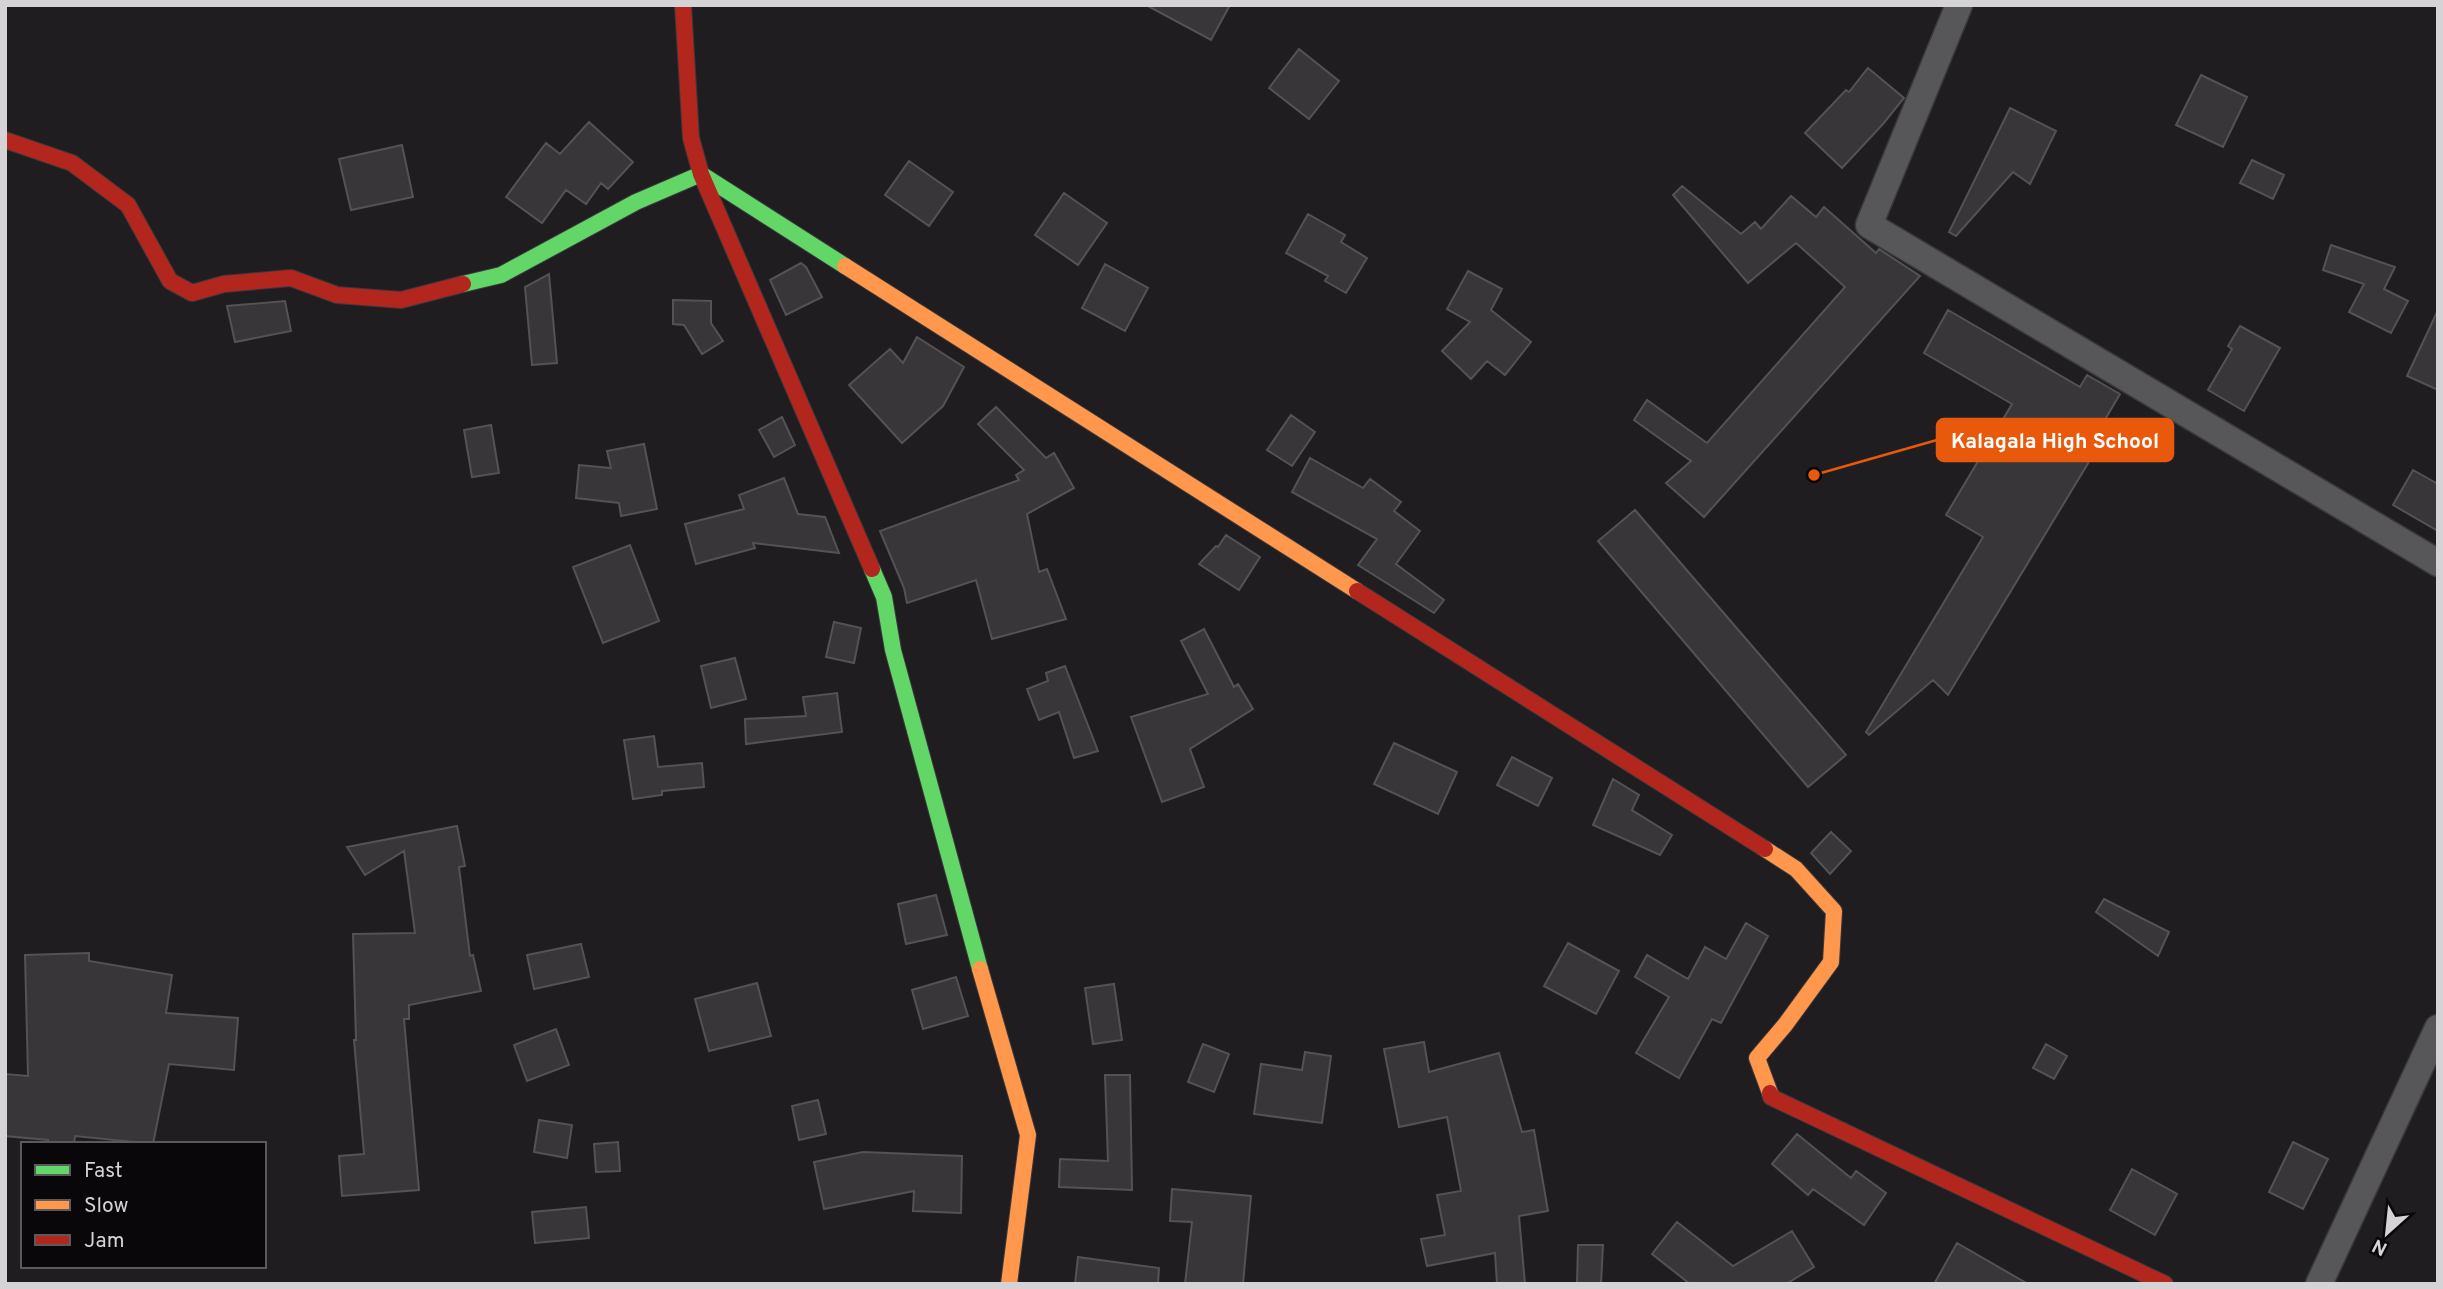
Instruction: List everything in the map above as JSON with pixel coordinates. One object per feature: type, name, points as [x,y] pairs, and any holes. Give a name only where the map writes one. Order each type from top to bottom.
[{"type":"street","points":[[683,5],[691,138],[701,174],[884,597],[903,689],[966,922],[1028,1135],[1009,1284]]},
{"type":"street","points":[[1959,5],[1869,225],[2438,563]]},
{"type":"street","points":[[5,140],[72,163],[128,205],[170,281],[192,293],[224,284],[291,278],[337,295],[401,300],[501,275],[636,202],[701,174]]},
{"type":"street","points":[[701,174],[1796,869],[1834,911],[1831,962],[1757,1058],[1771,1097],[2165,1284]]},
{"type":"street","points":[[2319,1284],[2438,1028]]},
{"type":"building","points":[[1146,5],[1230,5],[1211,40]]},
{"type":"building","points":[[1299,49],[1339,81],[1309,119],[1269,88]]},
{"type":"building","points":[[1868,68],[1904,98],[1842,168],[1805,133],[1846,90],[1849,92]]},
{"type":"building","points":[[2201,75],[2247,97],[2223,147],[2176,125]]},
{"type":"building","points":[[2010,108],[2056,131],[2030,184],[2013,172],[1956,236],[1949,232]]},
{"type":"building","points":[[589,122],[633,162],[608,189],[601,183],[586,204],[566,190],[542,223],[506,197],[546,143],[560,154]]},
{"type":"building","points":[[402,145],[413,197],[351,210],[339,159]]},
{"type":"building","points":[[2252,160],[2284,175],[2273,199],[2240,183]]},
{"type":"building","points":[[909,161],[953,192],[929,226],[885,195]]},
{"type":"building","points":[[1682,186],[1741,234],[1755,222],[1761,229],[1791,196],[1816,217],[1824,207],[1876,253],[1879,249],[1920,276],[1704,517],[1666,483],[1691,461],[1634,420],[1647,400],[1707,443],[1845,287],[1796,243],[1748,283],[1673,195]]},
{"type":"building","points":[[1064,193],[1107,223],[1078,265],[1035,235]]},
{"type":"building","points":[[1308,214],[1345,235],[1341,242],[1367,258],[1346,293],[1325,281],[1328,276],[1286,253]]},
{"type":"building","points":[[2331,245],[2395,267],[2384,289],[2408,301],[2391,333],[2349,312],[2364,284],[2323,270]]},
{"type":"building","points":[[801,263],[806,267],[822,297],[786,315],[770,280]]},
{"type":"building","points":[[1105,264],[1148,288],[1125,331],[1082,308]]},
{"type":"building","points":[[1468,271],[1502,289],[1491,310],[1531,342],[1505,375],[1487,361],[1471,379],[1442,351],[1470,322],[1447,309]]},
{"type":"building","points":[[549,274],[557,363],[532,365],[525,287]]},
{"type":"building","points":[[673,300],[711,301],[711,323],[723,341],[702,354],[684,325],[673,324]]},
{"type":"building","points":[[285,301],[291,331],[235,342],[227,306]]},
{"type":"building","points":[[1948,310],[2080,387],[2087,375],[2120,394],[2103,423],[2110,427],[1948,695],[1933,680],[1869,735],[1866,732],[1983,537],[1946,515],[2012,404],[1924,353]]},
{"type":"building","points":[[2438,310],[2438,390],[2407,376]]},
{"type":"building","points":[[2240,326],[2280,348],[2244,411],[2208,390],[2232,349],[2228,346]]},
{"type":"building","points":[[917,337],[964,367],[943,406],[902,443],[849,385],[890,349],[903,363]]},
{"type":"building","points":[[996,407],[1046,458],[1054,453],[1074,488],[1027,514],[1039,572],[1047,569],[1066,619],[992,639],[976,580],[907,603],[904,588],[880,531],[1019,480],[1016,475],[1024,470],[978,424]]},
{"type":"building","points":[[1291,415],[1315,432],[1292,466],[1267,450]]},
{"type":"building","points":[[782,417],[795,445],[774,457],[759,430]]},
{"type":"building","points":[[491,425],[499,473],[472,477],[464,430]]},
{"type":"building","points":[[644,444],[657,509],[621,516],[619,503],[576,498],[579,465],[611,468],[607,451]]},
{"type":"building","points":[[1310,458],[1363,488],[1370,479],[1401,502],[1394,511],[1420,531],[1396,564],[1444,600],[1434,613],[1358,565],[1377,539],[1292,492]]},
{"type":"building","points":[[2413,470],[2438,484],[2438,531],[2393,505]]},
{"type":"building","points":[[784,478],[798,514],[825,517],[839,553],[753,543],[755,548],[696,564],[685,524],[744,509],[739,495]]},
{"type":"building","points":[[1635,510],[1846,755],[1808,787],[1598,541]]},
{"type":"building","points":[[1226,535],[1260,557],[1239,590],[1199,564],[1218,547]]},
{"type":"building","points":[[630,545],[659,621],[603,643],[573,567]]},
{"type":"building","points":[[834,622],[861,628],[854,663],[826,657]]},
{"type":"building","points":[[1204,629],[1234,687],[1238,684],[1253,709],[1190,749],[1204,787],[1162,802],[1131,717],[1208,694],[1181,641]]},
{"type":"building","points":[[735,658],[746,699],[711,708],[701,666]]},
{"type":"building","points":[[1065,666],[1098,751],[1074,758],[1059,712],[1039,720],[1027,689],[1048,681],[1046,673]]},
{"type":"building","points":[[837,693],[842,732],[746,744],[745,719],[806,716],[803,697]]},
{"type":"building","points":[[654,736],[658,767],[702,763],[704,787],[662,791],[662,795],[633,799],[624,740]]},
{"type":"building","points":[[1394,743],[1457,772],[1438,814],[1374,784]]},
{"type":"building","points":[[1512,757],[1552,778],[1538,806],[1497,785]]},
{"type":"building","points":[[1613,779],[1639,795],[1632,810],[1672,835],[1660,855],[1593,825]]},
{"type":"building","points":[[457,826],[465,866],[459,867],[470,956],[473,955],[481,991],[409,1005],[409,1019],[404,1019],[419,1190],[342,1196],[339,1156],[364,1154],[354,1040],[353,934],[415,933],[404,851],[365,875],[347,847]]},
{"type":"building","points":[[1831,832],[1851,851],[1830,874],[1811,853]]},
{"type":"building","points":[[936,895],[947,935],[906,944],[898,904]]},
{"type":"building","points":[[2104,899],[2169,932],[2158,956],[2096,912]]},
{"type":"building","points":[[1746,923],[1768,936],[1721,1023],[1712,1019],[1679,1078],[1636,1053],[1669,997],[1635,977],[1647,955],[1688,979],[1705,947],[1726,959]]},
{"type":"building","points":[[1568,943],[1619,971],[1596,1014],[1544,986]]},
{"type":"building","points":[[581,944],[589,977],[534,989],[527,955]]},
{"type":"building","points":[[89,953],[89,961],[172,975],[166,1013],[238,1018],[234,1070],[169,1064],[153,1142],[75,1136],[74,1142],[48,1142],[5,1136],[5,1074],[28,1076],[25,955]]},
{"type":"building","points":[[956,977],[968,1016],[923,1029],[912,990]]},
{"type":"building","points":[[757,983],[771,1036],[709,1051],[695,999]]},
{"type":"building","points":[[1114,984],[1122,1040],[1093,1044],[1085,988]]},
{"type":"building","points":[[556,1029],[569,1065],[527,1081],[514,1045]]},
{"type":"building","points":[[1424,1042],[1429,1072],[1499,1053],[1522,1132],[1534,1130],[1548,1211],[1519,1216],[1525,1284],[1497,1284],[1495,1253],[1427,1266],[1421,1239],[1445,1235],[1437,1195],[1461,1191],[1447,1117],[1399,1127],[1384,1049]]},
{"type":"building","points":[[1203,1044],[1229,1054],[1214,1092],[1188,1082]]},
{"type":"building","points":[[2046,1044],[2067,1056],[2054,1079],[2033,1068]]},
{"type":"building","points":[[1305,1052],[1331,1056],[1322,1123],[1254,1114],[1261,1064],[1302,1070]]},
{"type":"building","points":[[1105,1075],[1130,1075],[1132,1190],[1059,1187],[1060,1159],[1108,1161]]},
{"type":"building","points":[[818,1100],[826,1134],[799,1140],[792,1106]]},
{"type":"building","points":[[539,1120],[572,1125],[567,1158],[534,1152]]},
{"type":"building","points":[[1797,1134],[1851,1178],[1856,1171],[1886,1193],[1864,1225],[1813,1189],[1808,1195],[1772,1164]]},
{"type":"building","points":[[618,1142],[620,1171],[596,1172],[594,1144]]},
{"type":"building","points":[[2293,1142],[2328,1159],[2303,1209],[2269,1192]]},
{"type":"building","points":[[863,1152],[962,1156],[961,1213],[913,1211],[914,1191],[824,1209],[814,1162]]},
{"type":"building","points":[[2132,1169],[2177,1194],[2155,1235],[2110,1210]]},
{"type":"building","points":[[1172,1189],[1251,1196],[1243,1284],[1185,1284],[1192,1222],[1170,1221]]},
{"type":"building","points":[[586,1207],[589,1238],[535,1243],[532,1212]]},
{"type":"building","points":[[1677,1222],[1733,1266],[1792,1231],[1814,1267],[1786,1284],[1690,1284],[1652,1254]]},
{"type":"building","points":[[1957,1243],[2028,1284],[1934,1284]]},
{"type":"building","points":[[1578,1245],[1603,1245],[1601,1284],[1577,1284]]},
{"type":"building","points":[[1078,1257],[1159,1268],[1158,1284],[1075,1284]]},
{"type":"traffic: fast","points":[[463,284],[501,275],[636,202],[701,174],[845,266]]},
{"type":"traffic: fast","points":[[872,569],[884,597],[893,650],[980,969]]},
{"type":"traffic: slow","points":[[845,266],[1357,591]]},
{"type":"traffic: slow","points":[[1765,849],[1796,869],[1834,911],[1831,962],[1757,1058],[1770,1093]]},
{"type":"traffic: slow","points":[[980,969],[1028,1135],[1009,1284]]},
{"type":"traffic: jam","points":[[683,5],[691,138],[701,174],[872,569]]},
{"type":"traffic: jam","points":[[5,140],[72,163],[128,205],[170,281],[192,293],[224,284],[291,278],[337,295],[401,300],[463,284]]},
{"type":"traffic: jam","points":[[1357,591],[1765,849]]},
{"type":"traffic: jam","points":[[1770,1093],[1771,1097],[2165,1284]]},
{"type":"place","name":"Kalagala High School","points":[[1814,475]]}]
